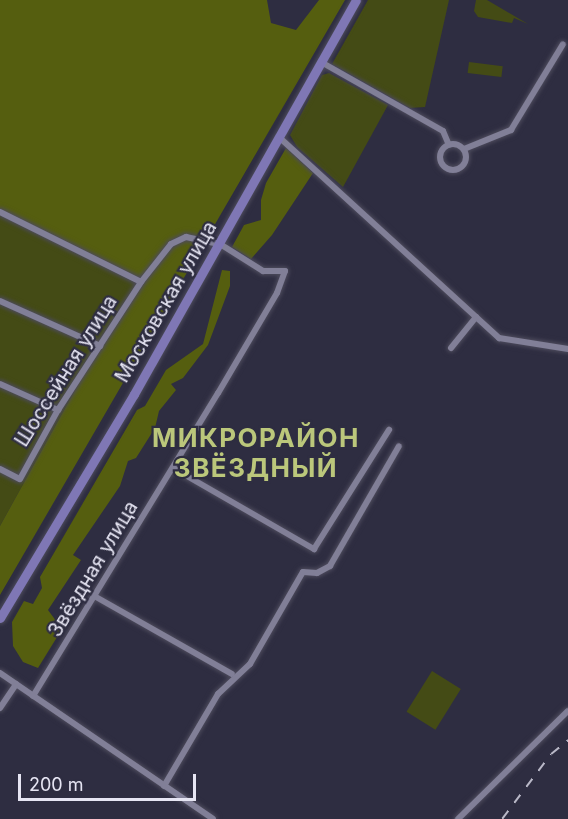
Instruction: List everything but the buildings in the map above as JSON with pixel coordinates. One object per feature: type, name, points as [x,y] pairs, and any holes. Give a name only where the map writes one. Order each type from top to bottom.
[{"type":"main road","name":"Московская улица","points":[[0,618],[220,244],[356,0]]},
{"type":"street","points":[[448,145],[464,149],[511,130],[563,44]]},
{"type":"street","points":[[321,62],[443,130],[448,145]]},
{"type":"street","points":[[280,138],[500,338],[568,349]]},
{"type":"street","points":[[448,145],[440,155],[448,169],[464,165],[464,149]]},
{"type":"street","points":[[0,212],[141,282]]},
{"type":"street","name":"Шоссейная улица","points":[[0,469],[20,479],[58,410],[141,282],[171,244],[186,237],[220,244]]},
{"type":"street","name":"Звёздная улица","points":[[33,696],[96,597],[277,293],[285,271],[263,271],[220,244]]},
{"type":"street","points":[[0,301],[100,346]]},
{"type":"street","points":[[451,348],[476,317]]},
{"type":"street","points":[[0,384],[58,410]]},
{"type":"street","points":[[173,468],[314,549],[389,430]]},
{"type":"street","points":[[164,786],[218,694],[250,664],[303,572],[317,573],[330,566],[399,446]]},
{"type":"street","points":[[96,597],[232,674]]},
{"type":"street","points":[[0,673],[213,819]]},
{"type":"street","points":[[0,708],[16,684]]},
{"type":"street","points":[[458,819],[568,711]]},
{"type":"green space","points":[[0,0],[267,0],[271,23],[296,30],[319,0],[345,0],[0,595],[0,526],[79,383],[144,283],[0,214]]},
{"type":"green space","points":[[368,0],[449,0],[425,107],[410,108],[332,64]]},
{"type":"green space","points":[[476,0],[487,0],[528,24],[514,18],[512,23],[478,17],[474,11]]},
{"type":"green space","points":[[469,62],[503,66],[501,77],[468,73]]},
{"type":"green space","points":[[329,73],[388,105],[343,187],[297,147],[290,135],[322,75]]},
{"type":"green space","points":[[286,148],[313,173],[272,235],[251,259],[232,247],[244,225],[261,220],[261,200],[266,183]]},
{"type":"green space","points":[[0,214],[144,283],[79,383],[0,526]]},
{"type":"green space","points":[[222,270],[230,271],[230,286],[208,345],[183,378],[171,384],[176,390],[159,411],[155,428],[136,458],[128,461],[120,486],[73,555],[81,560],[48,610],[62,629],[38,668],[23,662],[13,646],[12,622],[24,601],[33,604],[42,588],[40,577],[137,410],[145,406],[166,370],[203,344]]},
{"type":"green space","points":[[432,671],[461,689],[435,730],[407,712]]},
{"type":"railway","points":[[502,819],[551,754],[568,740]]},
{"type":"district","name":"МИКРОРАЙОН ЗВЁЗДНЫЙ","points":[[256,453]]}]
